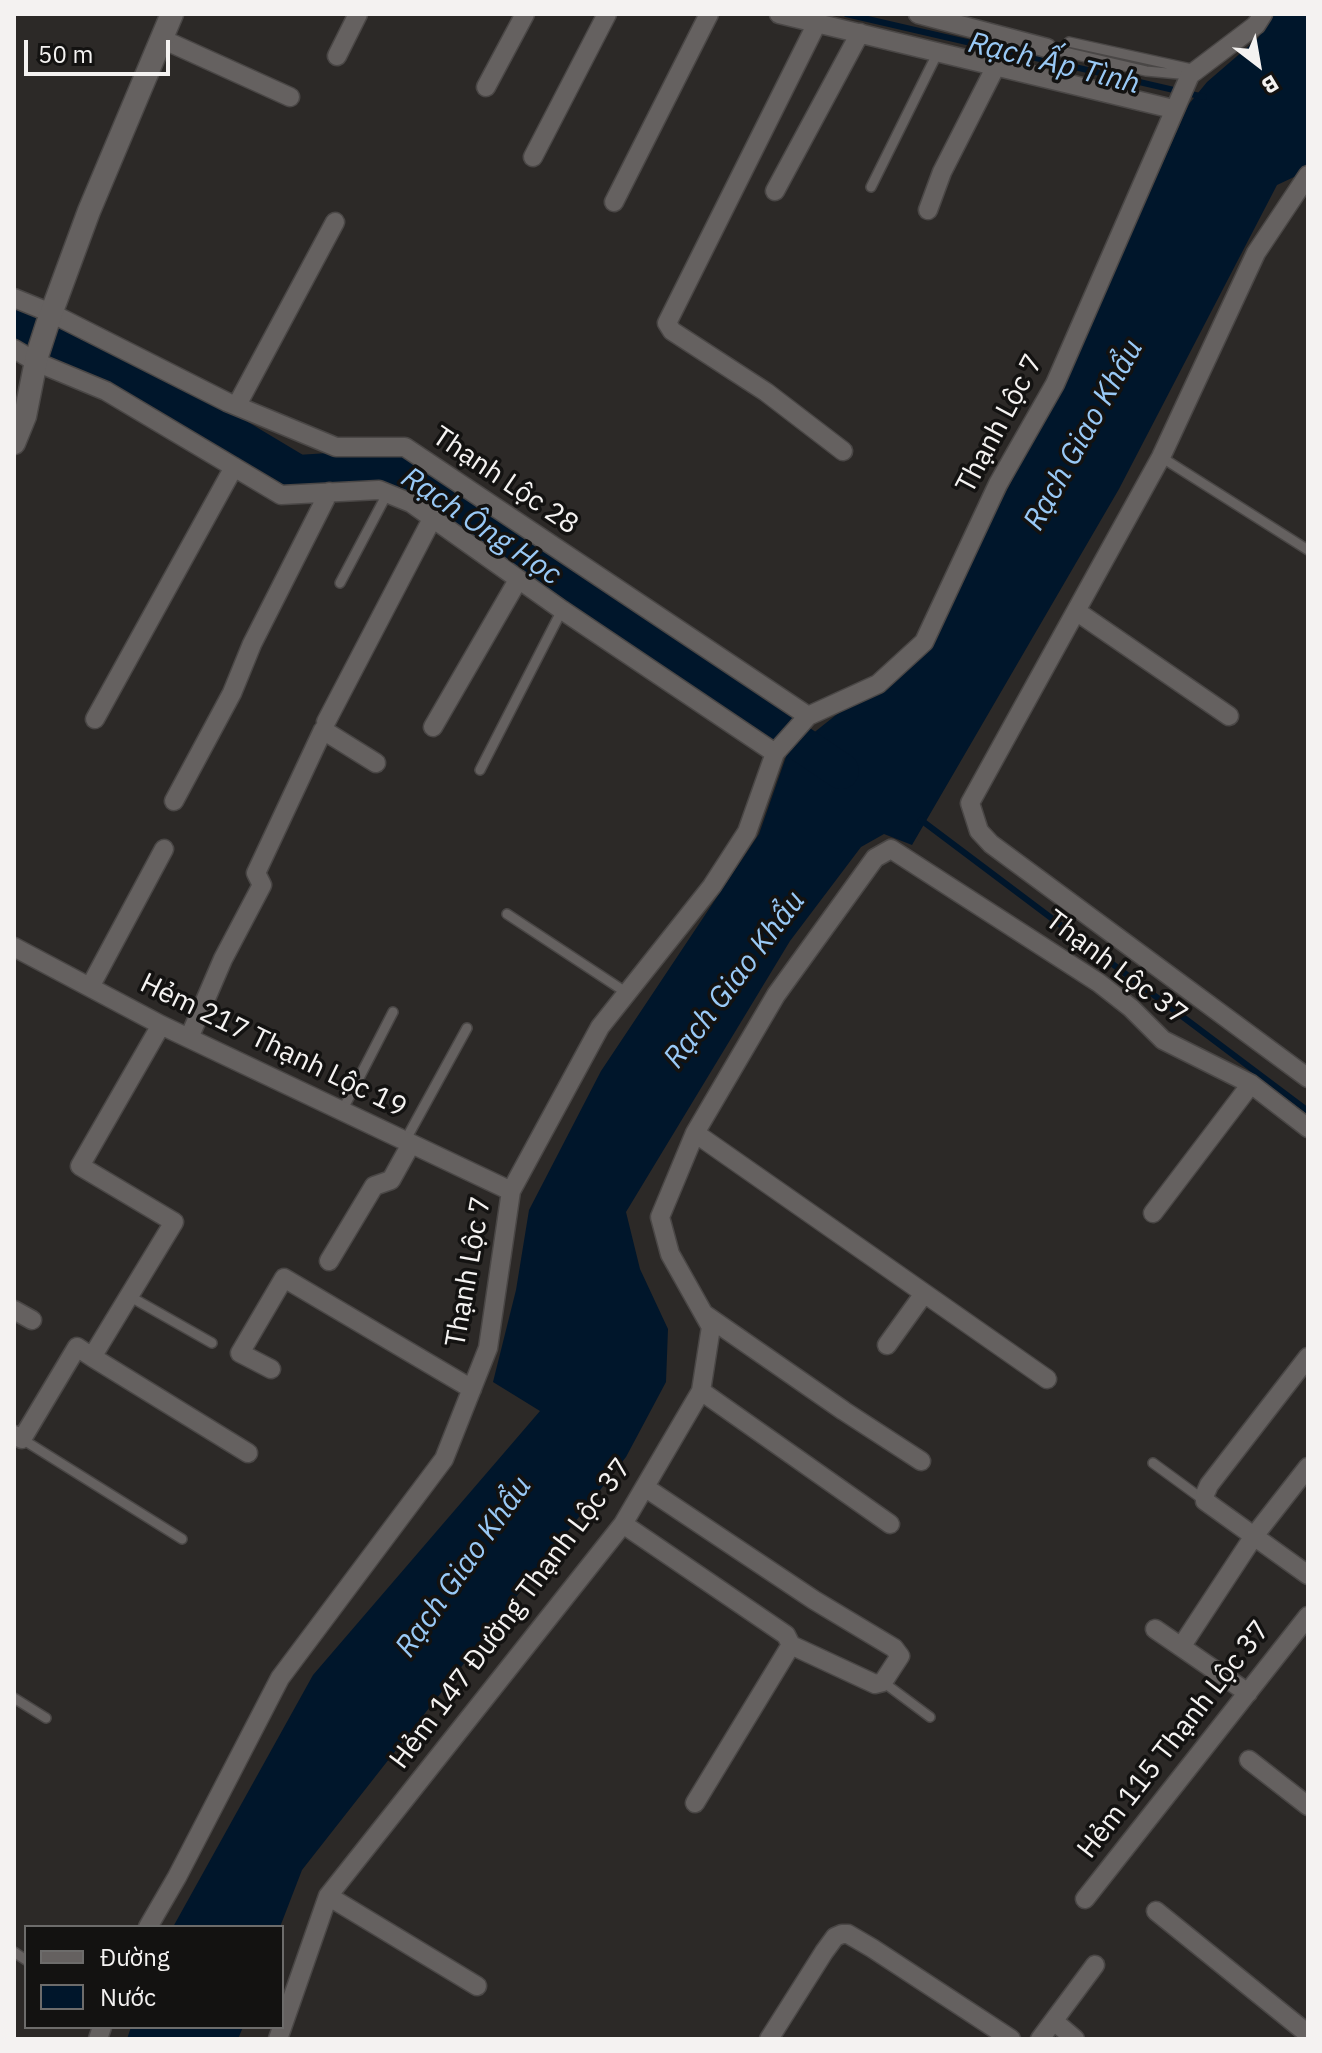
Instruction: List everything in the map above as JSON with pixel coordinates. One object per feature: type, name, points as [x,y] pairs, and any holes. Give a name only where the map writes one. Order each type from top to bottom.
[{"type":"street","points":[[14,443],[25,416],[37,359],[50,318],[89,211],[172,14]]},
{"type":"street","points":[[337,56],[358,14]]},
{"type":"street","points":[[486,87],[525,14]]},
{"type":"street","points":[[533,157],[607,14]]},
{"type":"street","points":[[614,202],[709,14]]},
{"type":"street","points":[[779,14],[1175,105]]},
{"type":"street","points":[[918,14],[1047,48]]},
{"type":"street","points":[[1191,75],[1256,25],[1263,14]]},
{"type":"street","points":[[817,23],[667,323],[672,331],[766,392],[843,451]]},
{"type":"street","points":[[775,191],[860,33]]},
{"type":"street","points":[[162,39],[290,97]]},
{"type":"street","points":[[928,210],[942,172],[996,66]]},
{"type":"street","name":"Thạnh Lộc 7","points":[[808,716],[878,684],[924,642],[998,484],[1055,384],[1175,105],[1191,75]]},
{"type":"street","points":[[1308,175],[1256,253],[1161,457],[970,803],[979,831],[1008,857],[1308,1078]]},
{"type":"street","points":[[237,405],[335,222]]},
{"type":"street","name":"Thạnh Lộc 28","points":[[14,298],[50,318],[237,405],[336,447],[405,447],[808,716]]},
{"type":"street","points":[[14,349],[106,391],[281,495],[379,490],[411,503],[518,580],[775,753],[808,716]]},
{"type":"street","points":[[95,719],[234,467]]},
{"type":"street","points":[[174,801],[232,693],[252,644],[329,492]]},
{"type":"street","points":[[326,722],[432,519]]},
{"type":"street","points":[[433,727],[518,580]]},
{"type":"street","points":[[1076,611],[1229,716]]},
{"type":"street","points":[[189,1038],[223,959],[262,885],[256,873],[323,730],[376,763]]},
{"type":"street","name":"Thạnh Lộc 7","points":[[149,1925],[280,1678],[444,1459],[488,1348],[511,1191],[600,1027],[712,886],[747,832],[775,753]]},
{"type":"street","points":[[90,987],[164,849]]},
{"type":"street","name":"Thạnh Lộc 37","points":[[891,849],[1099,983],[1131,1008],[1163,1040],[1251,1084],[1308,1128]]},
{"type":"street","name":"Hẻm 147 Đường Thạnh Lộc 37","points":[[284,2022],[328,1896],[623,1524],[701,1391],[711,1327],[670,1254],[660,1217],[695,1133],[776,995],[875,858],[891,849]]},
{"type":"street","name":"Hẻm 217 Thạnh Lộc 19","points":[[14,947],[161,1025],[408,1146],[511,1191]]},
{"type":"street","points":[[92,1357],[174,1222],[80,1166],[161,1025]]},
{"type":"street","points":[[1153,1213],[1251,1084]]},
{"type":"street","points":[[695,1133],[1047,1379]]},
{"type":"street","points":[[329,1261],[374,1186],[391,1180],[395,1175],[408,1146]]},
{"type":"street","points":[[271,1369],[240,1353],[284,1278],[472,1389]]},
{"type":"street","points":[[887,1345],[923,1295]]},
{"type":"street","points":[[14,1310],[32,1320]]},
{"type":"street","points":[[704,1314],[921,1461]]},
{"type":"street","points":[[18,1437],[77,1347],[248,1453]]},
{"type":"street","points":[[1308,1357],[1209,1485],[1205,1501],[1308,1575]]},
{"type":"street","points":[[701,1391],[890,1524]]},
{"type":"street","points":[[1181,1647],[1254,1536],[1308,1467]]},
{"type":"street","points":[[623,1524],[786,1635],[791,1645],[875,1684],[883,1682],[900,1659],[894,1648],[814,1600],[646,1488]]},
{"type":"street","name":"Hẻm 115 Thạnh Lộc 37","points":[[1085,1899],[1308,1616]]},
{"type":"street","points":[[1155,1629],[1248,1693]]},
{"type":"street","points":[[695,1803],[791,1645]]},
{"type":"street","points":[[1249,1760],[1308,1806]]},
{"type":"street","points":[[328,1896],[477,1986]]},
{"type":"street","points":[[1156,1911],[1308,2034]]},
{"type":"street","points":[[769,2039],[835,1937],[848,1934],[1011,2039]]},
{"type":"street","points":[[1040,2039],[1095,1965]]},
{"type":"street","points":[[1055,2022],[1075,2039]]},
{"type":"lane","points":[[1069,42],[1191,75]]},
{"type":"lane","points":[[1047,48],[1146,71],[1191,75]]},
{"type":"lane","points":[[871,187],[938,52]]},
{"type":"lane","points":[[1161,457],[1308,550]]},
{"type":"lane","points":[[340,583],[387,494]]},
{"type":"lane","points":[[480,770],[562,610]]},
{"type":"lane","points":[[507,914],[627,993]]},
{"type":"lane","points":[[342,1111],[393,1012]]},
{"type":"lane","points":[[408,1146],[467,1028]]},
{"type":"lane","points":[[129,1296],[212,1343]]},
{"type":"lane","points":[[18,1437],[182,1539]]},
{"type":"lane","points":[[1153,1463],[1205,1501]]},
{"type":"lane","points":[[883,1682],[930,1717]]},
{"type":"lane","points":[[14,1698],[46,1718]]},
{"type":"water","name":"Rạch Giao Khẩu","points":[[1274,14],[1308,14],[1308,181],[1294,177],[1277,185],[1119,489],[912,845],[884,834],[861,847],[790,941],[626,1212],[640,1269],[668,1329],[666,1382],[626,1457],[302,1870],[281,1925],[174,1925],[313,1675],[540,1411],[493,1382],[516,1290],[529,1210],[601,1071],[759,834],[787,754],[836,715],[904,671],[937,637],[951,599],[1084,340],[1189,104],[1207,82],[1258,38]]},
{"type":"water","points":[[130,2029],[242,2029],[238,2039],[127,2039]]},
{"type":"waterway","name":"Rạch Ấp Tình","points":[[846,14],[1204,97]]},
{"type":"waterway","name":"Rạch Ông Học","points":[[14,322],[166,394],[298,473],[393,467],[841,771]]},
{"type":"waterway","points":[[921,820],[1308,1111]]}]
